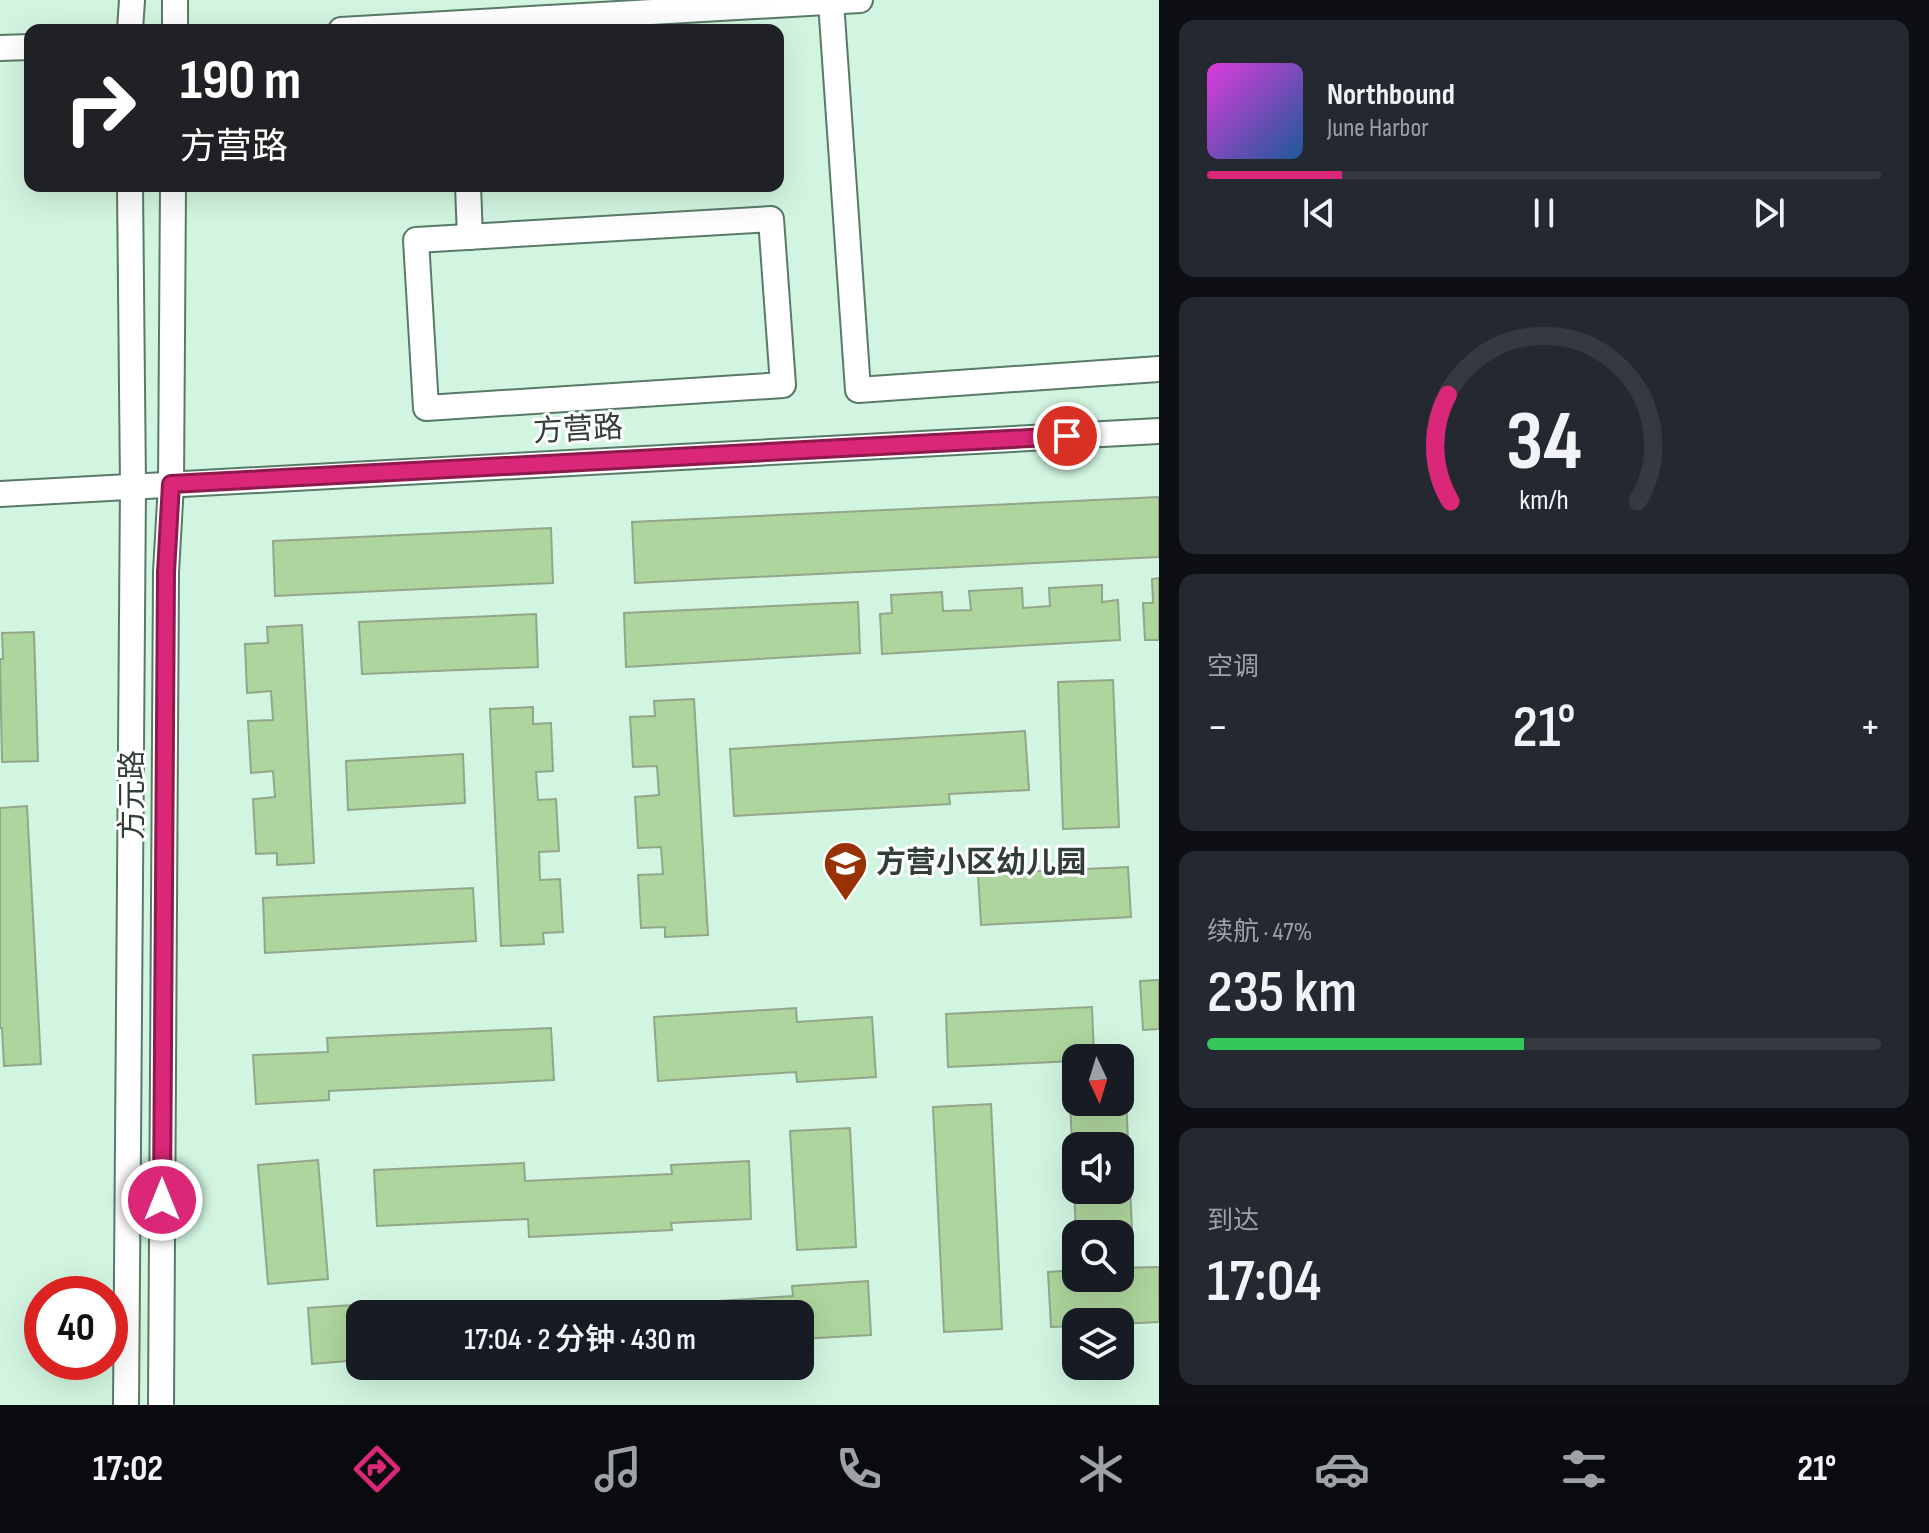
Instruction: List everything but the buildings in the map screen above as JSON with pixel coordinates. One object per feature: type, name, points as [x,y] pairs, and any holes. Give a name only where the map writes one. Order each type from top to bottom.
[{"type":"street","points":[[130,24],[132,0]]},
{"type":"street","points":[[175,0],[175,24]]},
{"type":"street","points":[[503,24],[860,0]]},
{"type":"street","points":[[831,2],[858,390],[1159,369]]},
{"type":"street","points":[[0,48],[24,47]]},
{"type":"street","name":"方元路","points":[[126,1405],[133,486],[130,192]]},
{"type":"street","name":"方元路","points":[[161,1405],[166,572],[171,484],[173,192]]},
{"type":"street","points":[[468,192],[470,237]]},
{"type":"street","points":[[771,219],[783,385],[426,408],[416,240],[470,237],[771,219]]},
{"type":"street","name":"方营路","points":[[0,494],[1159,431]]},
{"type":"place","name":"方营小区幼儿园","points":[[845,902]]},
{"type":"route","points":[[162,1200],[166,572],[171,484],[1067,436]]}]
